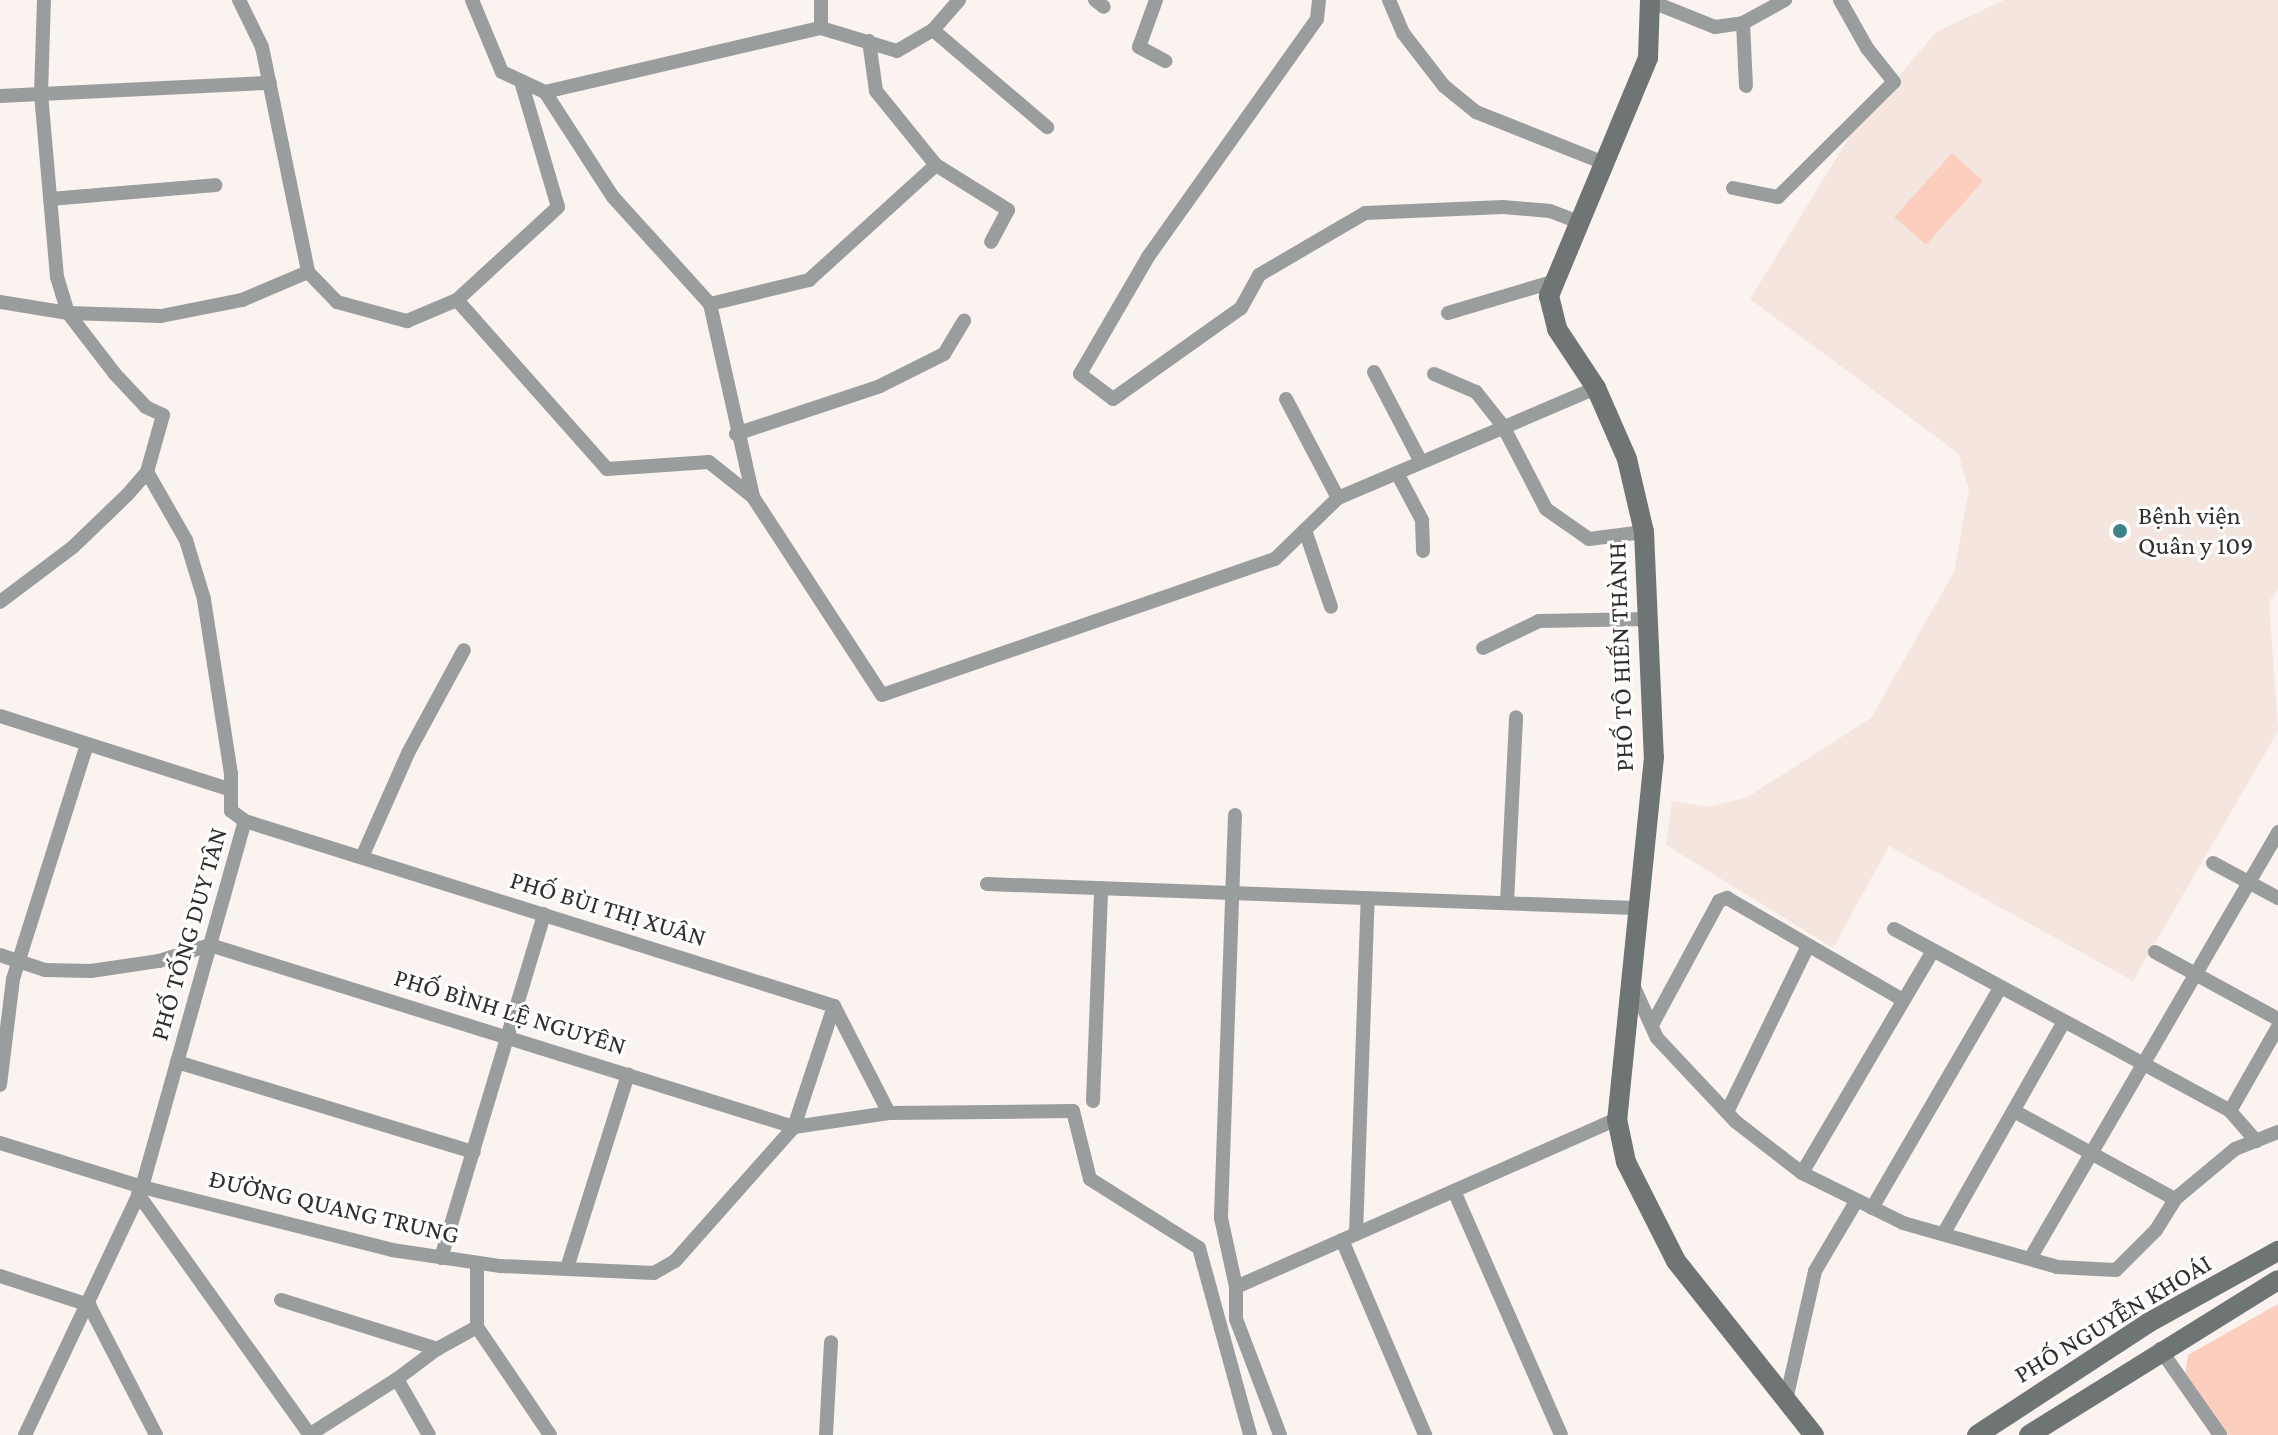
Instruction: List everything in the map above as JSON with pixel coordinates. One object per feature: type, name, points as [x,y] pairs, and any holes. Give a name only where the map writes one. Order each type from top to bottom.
[{"type":"street","points":[[31,0],[54,0]]},
{"type":"street","points":[[0,602],[73,547],[147,472],[163,415],[146,407],[115,374],[68,313],[57,277],[41,94],[44,0]]},
{"type":"street","points":[[239,0],[262,47],[308,272],[337,302],[407,321],[457,300],[558,207],[522,85]]},
{"type":"street","points":[[472,0],[502,72],[522,85],[545,92],[821,28],[897,51],[933,30],[959,0]]},
{"type":"street","points":[[821,0],[821,28]]},
{"type":"street","points":[[1156,0],[1139,47],[1165,61]]},
{"type":"street","points":[[1319,0],[1317,19],[1148,257],[1080,374],[1113,399],[1241,308],[1259,275],[1365,213],[1503,207],[1550,211],[1578,222]]},
{"type":"street","points":[[1389,0],[1403,33],[1444,86],[1476,112],[1604,163]]},
{"type":"street","points":[[1650,1],[1704,26],[1743,23],[1785,0]]},
{"type":"street","points":[[1733,188],[1778,197],[1894,82],[1867,48],[1840,0]]},
{"type":"street","name":"PHỐ TÔ HIẾN THÀNH","points":[[1650,1],[1648,58],[1552,282],[1557,329],[1596,388],[1627,459],[1644,532],[1654,757],[1635,908],[1632,983],[1617,1119],[1626,1162],[1676,1261],[1814,1435]]},
{"type":"street","points":[[1743,23],[1746,86]]},
{"type":"street","points":[[933,30],[1047,127]]},
{"type":"street","points":[[869,41],[876,91],[936,165],[1008,210],[991,242]]},
{"type":"street","points":[[0,96],[270,83]]},
{"type":"street","points":[[545,92],[613,197],[710,304],[736,434],[753,497],[882,695],[1275,559],[1338,498],[1596,388]]},
{"type":"street","points":[[710,304],[809,280],[936,165]]},
{"type":"street","points":[[50,199],[215,185]]},
{"type":"street","points":[[0,302],[68,313],[161,316],[242,300],[308,272]]},
{"type":"street","points":[[1448,313],[1552,282]]},
{"type":"street","points":[[457,300],[607,469],[709,462],[743,463]]},
{"type":"street","points":[[736,434],[880,386],[944,354],[964,321]]},
{"type":"street","points":[[1374,372],[1421,462]]},
{"type":"street","points":[[1434,374],[1476,392],[1503,426],[1546,509],[1589,539],[1644,532]]},
{"type":"street","points":[[1286,399],[1338,498]]},
{"type":"street","points":[[709,462],[753,497]]},
{"type":"street","name":"PHỐ TỐNG DUY TÂN","points":[[25,1435],[89,1305],[140,1190],[245,821],[231,811],[204,599],[186,540],[147,472]]},
{"type":"street","points":[[1397,473],[1422,520],[1423,551]]},
{"type":"street","points":[[1305,530],[1331,607]]},
{"type":"street","points":[[1483,648],[1539,621],[1649,619]]},
{"type":"street","points":[[362,857],[408,753],[464,650]]},
{"type":"street","points":[[0,716],[229,789]]},
{"type":"street","points":[[1507,903],[1516,717]]},
{"type":"street","points":[[0,1085],[13,979],[87,744]]},
{"type":"street","points":[[1235,815],[1221,1218],[1236,1287],[1236,1319],[1280,1435]]},
{"type":"street","name":"PHỐ BÙI THỊ XUÂN","points":[[245,821],[834,1006]]},
{"type":"street","points":[[2031,1257],[2140,1064],[2278,833]]},
{"type":"street","points":[[2213,863],[2278,898]]},
{"type":"street","points":[[987,884],[1635,908]]},
{"type":"street","points":[[1093,1101],[1101,888]]},
{"type":"street","points":[[1368,898],[1349,1237],[1425,1435]]},
{"type":"street","points":[[1652,1025],[1719,901],[1736,900],[1807,948],[1901,999]]},
{"type":"street","points":[[441,1258],[544,914]]},
{"type":"street","points":[[1894,929],[2230,1111],[2256,1141]]},
{"type":"street","points":[[0,955],[45,970],[91,971],[159,961],[210,945]]},
{"type":"street","name":"PHỐ BÌNH LỆ NGUYÊN","points":[[210,945],[508,1035],[794,1127]]},
{"type":"street","points":[[1727,1112],[1807,948]]},
{"type":"street","points":[[1802,1173],[1901,999],[1933,951]]},
{"type":"street","points":[[2155,952],[2278,1019]]},
{"type":"street","points":[[1632,983],[1652,1025],[1727,1112],[1802,1173],[1903,1223],[1945,1231],[2057,1267],[2116,1270],[2156,1230],[2175,1199],[2235,1149],[2278,1132]]},
{"type":"street","points":[[1872,1208],[2000,988]]},
{"type":"street","points":[[834,1006],[889,1113]]},
{"type":"street","points":[[834,1006],[794,1127],[889,1113],[1073,1111],[1090,1179],[1199,1248],[1250,1435]]},
{"type":"street","points":[[1945,1231],[2063,1023]]},
{"type":"street","points":[[2230,1111],[2278,1027]]},
{"type":"street","points":[[177,1062],[474,1152]]},
{"type":"street","points":[[567,1268],[628,1074]]},
{"type":"street","points":[[2014,1111],[2089,1155],[2175,1199]]},
{"type":"street","points":[[1236,1287],[1617,1119]]},
{"type":"street","name":"ĐƯỜNG QUANG TRUNG","points":[[0,1143],[140,1190],[441,1258],[477,1263],[654,1273],[675,1261],[794,1127]]},
{"type":"street","points":[[140,1190],[309,1435],[397,1379],[437,1349],[477,1327]]},
{"type":"street","points":[[1454,1191],[1561,1435]]},
{"type":"street","points":[[1786,1400],[1815,1271],[1857,1200]]},
{"type":"street","name":"PHỐ NGUYỄN KHOÁI","points":[[1977,1435],[2148,1323],[2278,1251]]},
{"type":"street","points":[[477,1263],[477,1327],[550,1435]]},
{"type":"street","points":[[0,1276],[89,1305],[156,1435]]},
{"type":"street","name":"PHỐ NGUYỄN KHOÁI","points":[[2029,1435],[2160,1349],[2278,1280]]},
{"type":"street","points":[[281,1300],[437,1349]]},
{"type":"street","points":[[826,1435],[831,1342]]},
{"type":"street","points":[[2160,1349],[2220,1435]]},
{"type":"street","points":[[397,1379],[429,1435]]},
{"type":"shaded area","name":"Bệnh viện Quân y 109","points":[[2004,0],[2278,0],[2278,590],[2269,601],[2278,731],[2133,981],[1889,846],[1833,948],[1666,845],[1672,801],[1707,807],[1746,798],[1871,718],[1954,572],[1969,490],[1958,453],[1750,299],[1853,131],[1936,32]]},
{"type":"shaded area","points":[[1952,153],[1983,181],[1926,245],[1894,217]]},
{"type":"shaded area","points":[[2278,1304],[2278,1435],[2227,1435],[2185,1374],[2188,1355]]},
{"type":"place","name":"Bệnh viện Quân y 109","points":[[2120,531]]}]
